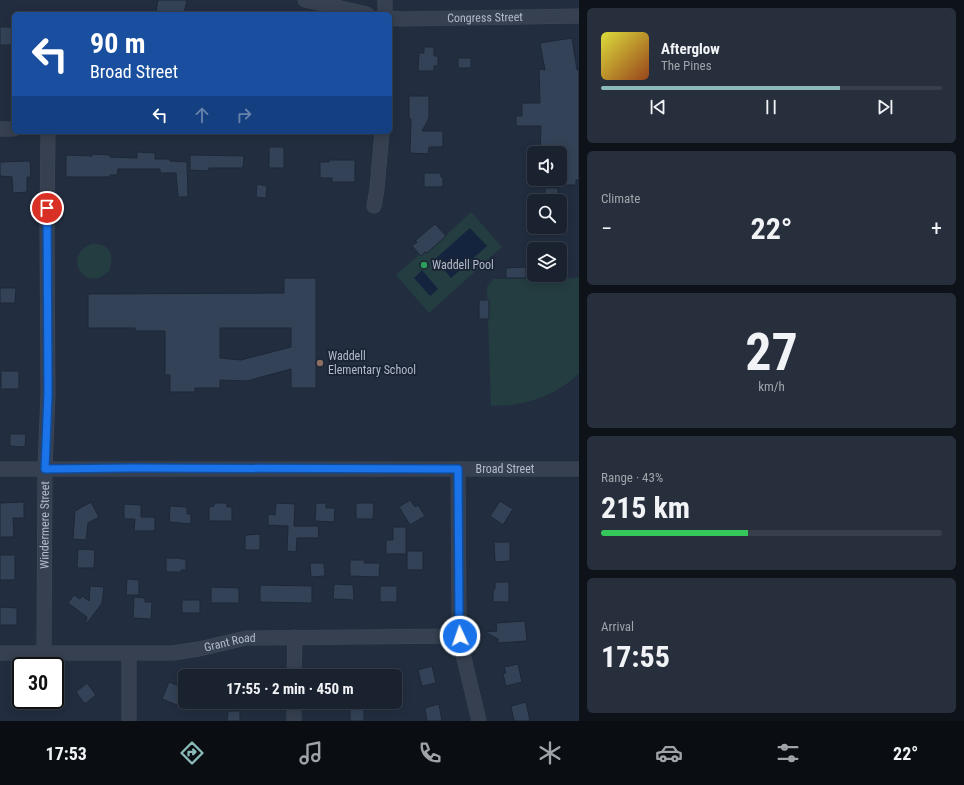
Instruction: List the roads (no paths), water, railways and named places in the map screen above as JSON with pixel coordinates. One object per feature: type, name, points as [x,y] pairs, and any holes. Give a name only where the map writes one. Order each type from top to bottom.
[{"type":"street","points":[[305,0],[358,12]]},
{"type":"street","points":[[385,0],[385,12]]},
{"type":"street","name":"Congress Street","points":[[392,18],[401,20],[579,16]]},
{"type":"street","points":[[0,129],[12,129]]},
{"type":"street","name":"Windermere Street","points":[[44,653],[45,469],[48,394],[48,134]]},
{"type":"street","points":[[374,206],[382,134]]},
{"type":"street","name":"Broad Street","points":[[0,469],[141,468],[579,470]]},
{"type":"street","points":[[458,469],[460,636],[479,721]]},
{"type":"street","name":"Grant Road","points":[[0,653],[173,653],[199,649],[246,638],[460,636]]},
{"type":"street","points":[[294,669],[295,637]]},
{"type":"street","points":[[129,654],[129,721]]},
{"type":"street","points":[[294,709],[294,721]]},
{"type":"water","points":[[470,228],[487,246],[451,278],[435,259]]},
{"type":"water","points":[[422,270],[438,289],[430,296],[414,278]]},
{"type":"place","name":"Waddell Pool","points":[[424,265]]},
{"type":"place","name":"Waddell Elementary School","points":[[320,363]]}]
